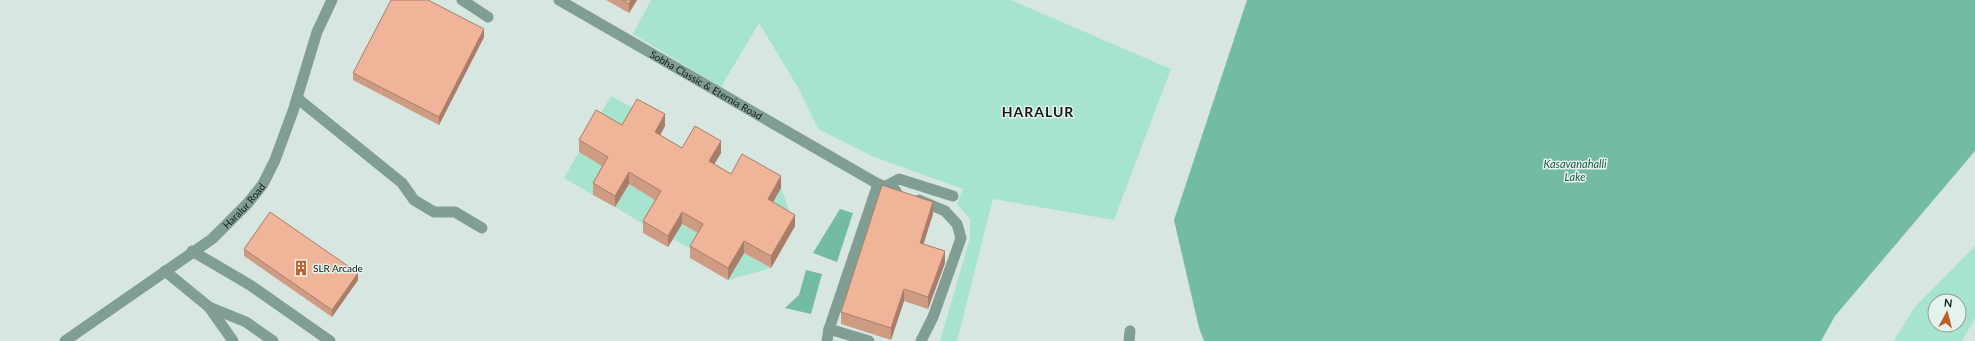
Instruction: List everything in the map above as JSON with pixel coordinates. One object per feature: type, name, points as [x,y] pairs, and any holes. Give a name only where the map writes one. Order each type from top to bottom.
[{"type":"street","name":"Haralur Road","points":[[65,341],[192,251],[212,239],[248,203],[263,184],[275,160],[318,32],[332,0]]},
{"type":"street","points":[[462,0],[488,17]]},
{"type":"street","name":"Sobha Classic & Eternia Road","points":[[559,0],[853,170],[881,185],[945,211],[957,224],[961,238],[933,317],[921,341]]},
{"type":"street","points":[[297,98],[402,183],[414,200],[437,213],[448,211],[455,212],[482,228]]},
{"type":"street","points":[[827,341],[829,328],[881,185],[899,179],[953,196]]},
{"type":"street","points":[[192,251],[250,285],[330,341]]},
{"type":"street","points":[[164,271],[209,307],[233,341]]},
{"type":"street","points":[[209,307],[246,322],[273,341]]},
{"type":"street","points":[[829,328],[869,341]]},
{"type":"shaded area","points":[[651,0],[1011,0],[1171,69],[1114,220],[993,199],[957,341],[940,341],[970,238],[970,219],[957,204],[963,189],[874,157],[818,129],[799,89],[759,23],[721,87],[633,34]]},
{"type":"shaded area","points":[[611,96],[637,110],[622,137],[596,122]]},
{"type":"shaded area","points":[[579,152],[608,169],[593,195],[564,178]]},
{"type":"shaded area","points":[[629,184],[661,203],[647,226],[615,207]]},
{"type":"shaded area","points":[[781,188],[795,226],[768,211]]},
{"type":"shaded area","points":[[682,224],[703,236],[695,251],[673,239]]},
{"type":"shaded area","points":[[1975,246],[1975,318],[1967,332],[1967,293],[1929,293]]},
{"type":"shaded area","points":[[744,253],[771,268],[728,280]]},
{"type":"shaded area","points":[[1927,295],[1927,333],[1967,333],[1962,341],[1894,341],[1914,308]]},
{"type":"water","name":"Kasavanahalli Lake","points":[[1247,0],[1975,0],[1975,151],[1835,316],[1821,341],[1204,341],[1199,328],[1174,220]]},
{"type":"water","points":[[840,209],[853,213],[837,262],[813,253]]},
{"type":"water","points":[[806,270],[822,274],[811,314],[785,308],[799,295]]},
{"type":"building","points":[[391,0],[428,0],[484,29],[439,117],[353,73]]},
{"type":"building","points":[[623,0],[631,0],[629,4]]},
{"type":"building","points":[[637,99],[665,114],[655,132],[682,148],[695,126],[721,141],[709,161],[731,174],[742,154],[781,176],[768,199],[795,215],[771,256],[744,241],[728,268],[690,246],[703,224],[682,212],[668,236],[643,221],[661,191],[629,172],[615,196],[593,183],[608,157],[579,140],[596,110],[622,125]]},
{"type":"building","points":[[882,185],[933,202],[920,243],[945,251],[928,297],[904,289],[891,328],[841,312]]},
{"type":"building","name":"SLR Arcade","points":[[270,212],[358,273],[332,310],[244,249]]},
{"type":"place","name":"SLR Arcade","points":[[301,268]]},
{"type":"district","name":"HARALUR","points":[[1038,112]]}]
